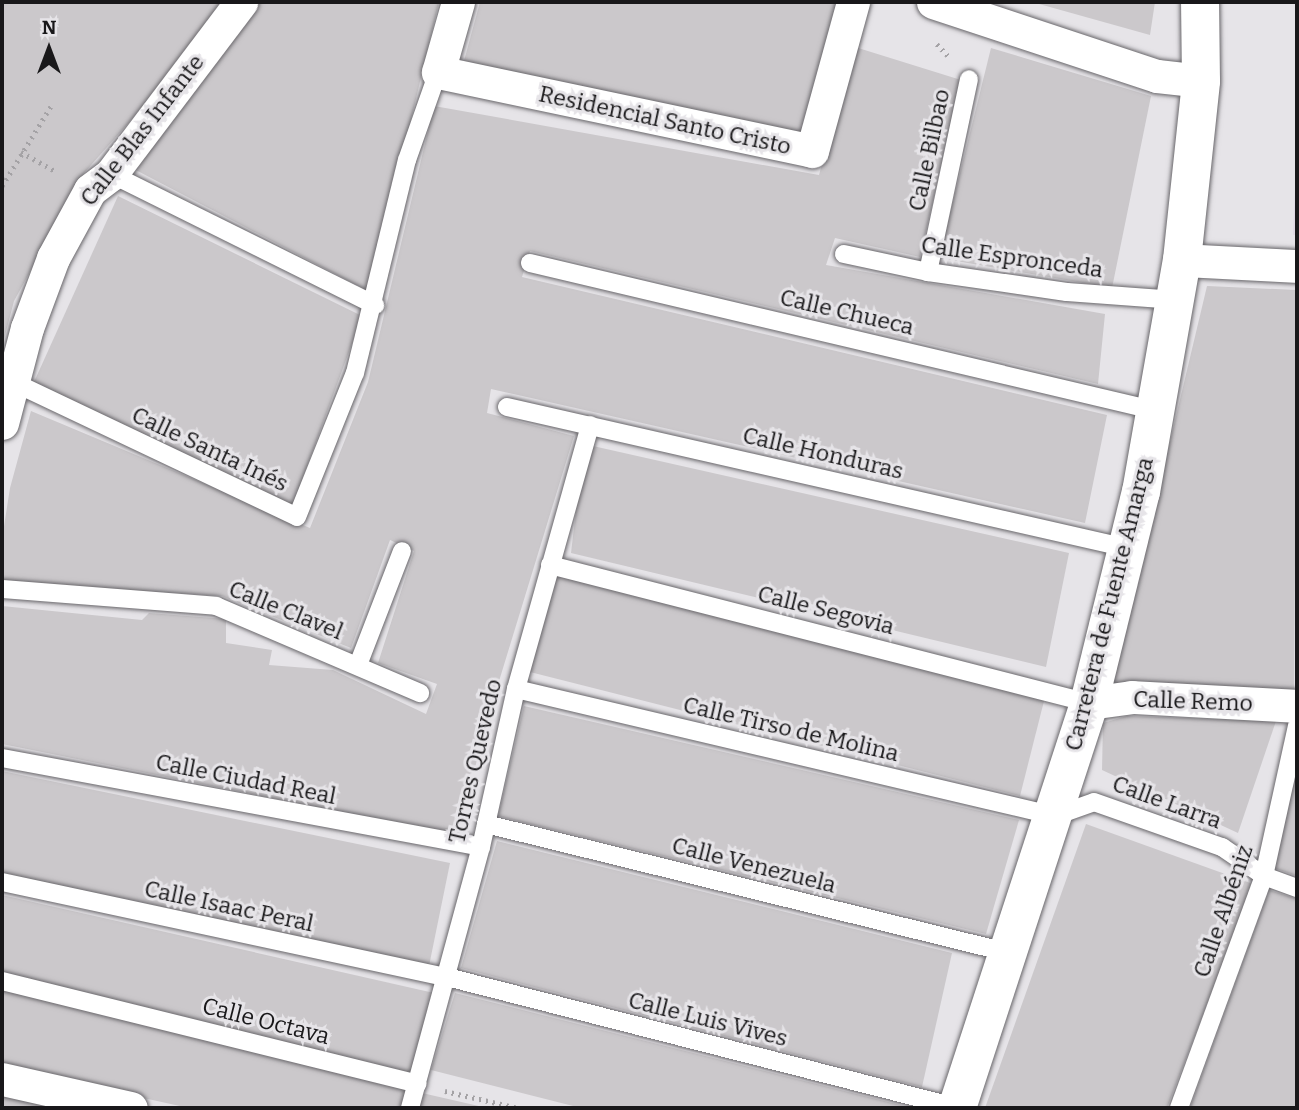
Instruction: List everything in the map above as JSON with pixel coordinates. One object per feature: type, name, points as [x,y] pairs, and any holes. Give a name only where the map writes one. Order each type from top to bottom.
[{"type":"street","name":"Calle Blas Infante","points":[[2,423],[53,258],[90,190],[111,174],[241,2]]},
{"type":"street","points":[[438,72],[458,2]]},
{"type":"street","name":"Residencial Santo Cristo","points":[[438,72],[812,151],[853,2]]},
{"type":"street","points":[[933,2],[1157,76],[1200,81]]},
{"type":"street","name":"Carretera de Fuente Amarga","points":[[958,1108],[1090,703],[1127,548],[1182,260],[1200,81],[1200,2]]},
{"type":"street","points":[[1182,260],[1297,266]]},
{"type":"street","name":"Calle Remo","points":[[1090,703],[1132,697],[1297,706]]},
{"type":"street","points":[[2,1079],[131,1108]]},
{"type":"lane","name":"Calle Santa Inés","points":[[13,382],[297,517],[355,373],[375,305],[407,160],[438,72]]},
{"type":"lane","name":"Calle Bilbao","points":[[928,272],[970,79]]},
{"type":"lane","points":[[111,174],[375,305]]},
{"type":"lane","name":"Calle Espronceda","points":[[844,254],[928,272],[1067,292],[1176,300]]},
{"type":"lane","name":"Calle Chueca","points":[[530,263],[1153,410]]},
{"type":"lane","name":"Calle Honduras","points":[[507,407],[1127,548]]},
{"type":"lane","name":"Torres Quevedo","points":[[411,1108],[481,847],[516,689],[590,425]]},
{"type":"lane","points":[[358,665],[402,551]]},
{"type":"lane","name":"Calle Segovia","points":[[550,565],[1090,703]]},
{"type":"lane","name":"Calle Clavel","points":[[2,589],[216,606],[420,694]]},
{"type":"lane","name":"Calle Tirso de Molina","points":[[516,689],[1055,816]]},
{"type":"lane","name":"Calle Albéniz","points":[[1179,1108],[1264,876],[1297,726]]},
{"type":"lane","name":"Calle Ciudad Real","points":[[2,758],[481,847]]},
{"type":"lane","name":"Calle Larra","points":[[1055,816],[1094,802],[1222,847],[1264,876],[1297,888]]},
{"type":"lane","name":"Calle Venezuela","points":[[486,824],[1010,953]]},
{"type":"lane","name":"Calle Isaac Peral","points":[[2,882],[447,977]]},
{"type":"lane","name":"Calle Luis Vives","points":[[447,977],[958,1108]]},
{"type":"lane","name":"Calle Octava","points":[[2,981],[417,1084]]},
{"type":"path","points":[[2,186],[52,104]]},
{"type":"path","points":[[417,1084],[518,1108]]},
{"type":"shaded area","points":[[1297,146],[1297,235],[1293,235]]},
{"type":"building","points":[[2,2],[224,2],[163,84],[84,173],[14,301],[3,343]]},
{"type":"building","points":[[253,2],[439,2],[370,292],[130,167]]},
{"type":"building","points":[[480,2],[842,2],[806,139],[461,72]]},
{"type":"building","points":[[1032,2],[1155,2],[1150,35]]},
{"type":"building","points":[[855,47],[961,80],[920,257],[835,238],[826,265],[1105,314],[1098,384],[530,251],[522,277],[1107,415],[1085,523],[491,389],[487,413],[574,436],[492,704],[457,835],[2,744],[2,606],[142,620],[149,613],[226,619],[226,643],[272,650],[269,665],[333,670],[426,714],[437,684],[378,663],[414,551],[390,540],[351,648],[222,596],[2,583],[2,539],[10,488],[31,411],[310,528],[368,382],[434,106],[819,175]]},
{"type":"building","points":[[991,48],[1151,96],[1112,288],[939,258]]},
{"type":"building","points":[[118,196],[362,316],[293,505],[34,382]]},
{"type":"building","points":[[1207,286],[1297,290],[1294,699],[1111,690]]},
{"type":"building","points":[[584,444],[1069,553],[1046,667],[571,553]]},
{"type":"building","points":[[555,572],[1045,697],[1020,796],[530,672]]},
{"type":"building","points":[[524,706],[1019,820],[986,934],[498,816]]},
{"type":"building","points":[[1127,716],[1276,721],[1238,833],[1102,770],[1103,723]]},
{"type":"building","points":[[1297,765],[1297,876],[1274,868]]},
{"type":"building","points":[[2,771],[450,863],[429,966],[2,878]]},
{"type":"building","points":[[1086,824],[1253,884],[1167,1108],[985,1108]]},
{"type":"building","points":[[497,841],[952,953],[922,1087],[461,968]]},
{"type":"building","points":[[1269,890],[1297,899],[1297,1108],[1190,1108]]},
{"type":"building","points":[[2,895],[434,993],[411,1074],[2,978]]},
{"type":"building","points":[[2,990],[407,1088],[403,1108],[189,1108],[2,1067]]},
{"type":"building","points":[[455,993],[908,1108],[581,1108],[431,1070]]},
{"type":"building","points":[[2,1092],[66,1108],[2,1108]]},
{"type":"building","points":[[422,1093],[483,1107],[483,1108],[418,1108]]}]
